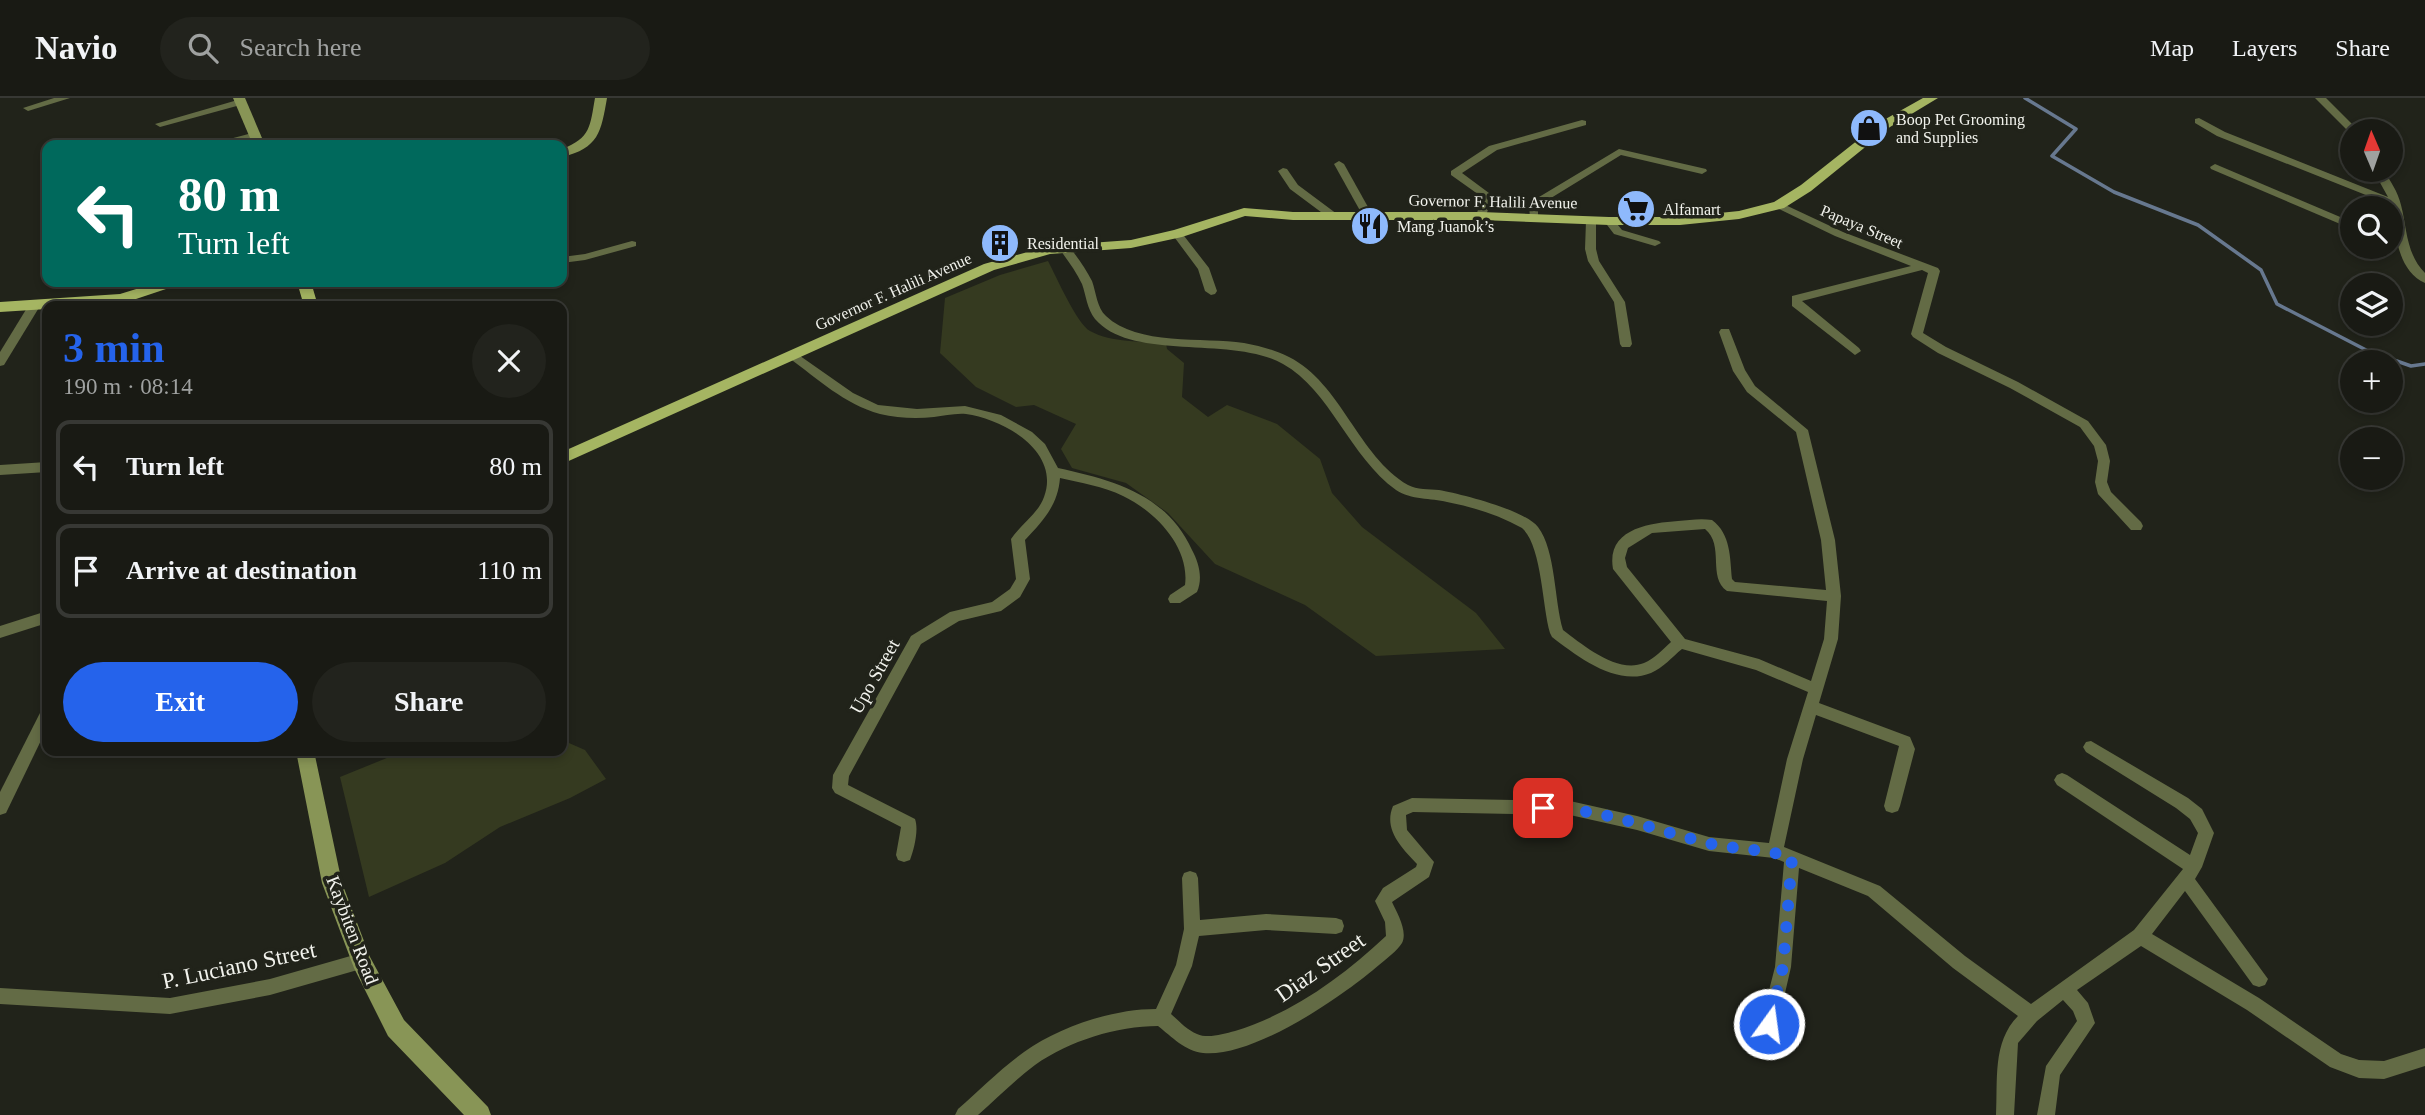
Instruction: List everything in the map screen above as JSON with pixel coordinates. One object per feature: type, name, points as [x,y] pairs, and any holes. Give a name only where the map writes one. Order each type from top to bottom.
[{"type":"main road","name":"Governor F. Halili Avenue","points":[[567,456],[989,267],[1032,253],[1131,244],[1177,234],[1244,212],[1333,216],[1481,216],[1591,221],[1680,221],[1739,215],[1779,205],[1806,188],[1886,124],[1932,98]]},
{"type":"main road","points":[[96,301],[121,299],[158,287]]},
{"type":"main road","points":[[0,307],[42,305]]},
{"type":"street","points":[[28,108],[65,98]]},
{"type":"street","points":[[567,151],[582,146],[594,134],[601,98]]},
{"type":"street","points":[[2320,98],[2342,119]]},
{"type":"street","points":[[160,124],[240,100],[258,140]]},
{"type":"street","points":[[2199,121],[2221,134],[2375,196]]},
{"type":"street","points":[[1481,216],[1488,196],[1455,173],[1493,148],[1582,123]]},
{"type":"street","points":[[1534,218],[1534,205],[1619,152],[1702,171]]},
{"type":"street","points":[[1339,164],[1368,216]]},
{"type":"street","points":[[2216,167],[2340,221]]},
{"type":"street","points":[[1283,171],[1294,187],[1333,216]]},
{"type":"street","name":"Papaya Street","points":[[1779,205],[1839,234],[1927,269]]},
{"type":"street","points":[[1591,221],[1590,254],[1600,274],[1616,295],[1624,315],[1622,327],[1626,344]]},
{"type":"street","points":[[1609,221],[1618,232],[1655,243]]},
{"type":"street","points":[[1177,234],[1203,268],[1211,291]]},
{"type":"street","points":[[567,259],[632,244]]},
{"type":"street","points":[[1065,248],[1090,290],[1094,308],[1114,330],[1140,338],[1246,349],[1289,362],[1318,391],[1375,464],[1402,488],[1448,497],[1526,523],[1537,540],[1557,633],[1567,640],[1612,667],[1631,672],[1647,669],[1680,643]]},
{"type":"street","points":[[2403,250],[2418,274],[2425,279]]},
{"type":"street","points":[[1855,351],[1796,303],[1796,299],[1927,269],[1917,334],[1942,350],[2084,424],[2100,445],[2104,461],[2101,482],[2105,494],[2136,526]]},
{"type":"street","points":[[0,362],[34,306]]},
{"type":"street","points":[[1725,332],[1739,372],[1751,389],[1802,430],[1828,540],[1834,596],[1831,639],[1795,759],[1774,852],[1874,891],[1959,962],[2030,1014]]},
{"type":"street","points":[[793,355],[840,390],[868,406],[900,414],[962,409],[979,412],[1030,438],[1047,452],[1055,472],[1098,482],[1132,494],[1160,517],[1184,544],[1196,575],[1192,588],[1175,599]]},
{"type":"street","points":[[1,470],[42,467]]},
{"type":"street","name":"Upo Street","points":[[904,855],[909,824],[840,788],[841,775],[916,640],[955,616],[996,607],[1015,593],[1023,579],[1018,539],[1043,510],[1052,494],[1055,472]]},
{"type":"street","points":[[1817,690],[1759,665],[1680,643],[1620,569],[1618,558],[1622,545],[1650,528],[1707,524],[1720,538],[1725,582],[1732,587],[1834,596]]},
{"type":"street","points":[[0,632],[42,619]]},
{"type":"street","points":[[1812,707],[1905,743],[1907,749],[1892,806]]},
{"type":"street","points":[[0,808],[42,723]]},
{"type":"street","points":[[2005,1115],[2010,1040],[2030,1014],[2140,936],[2190,874],[2206,834],[2196,814],[2091,747]]},
{"type":"street","name":"Kaybiten Road","points":[[306,756],[332,883],[361,961],[396,1028],[480,1115]]},
{"type":"street","points":[[2062,780],[2190,874],[2259,979]]},
{"type":"street","name":"Diaz Street","points":[[1161,1017],[1186,1038],[1201,1044],[1227,1042],[1304,1012],[1359,973],[1395,939],[1392,922],[1383,901],[1389,893],[1423,872],[1426,862],[1398,831],[1396,822],[1399,811],[1412,805],[1570,808],[1637,823],[1709,844],[1774,852]]},
{"type":"street","points":[[1765,1041],[1783,967],[1792,858]]},
{"type":"street","points":[[964,1115],[1038,1053],[1091,1031],[1138,1017],[1161,1017],[1184,966],[1192,929],[1190,878]]},
{"type":"street","points":[[1192,929],[1266,922],[1336,926]]},
{"type":"street","points":[[2140,936],[2253,1004],[2336,1061],[2359,1069],[2384,1070],[2425,1057]]},
{"type":"street","name":"P. Luciano Street","points":[[0,996],[170,1006],[270,986],[361,961]]},
{"type":"street","points":[[2046,1115],[2052,1072],[2086,1023],[2078,1002],[2066,991]]},
{"type":"green space","points":[[1048,261],[1073,310],[1085,327],[1108,338],[1166,343],[1167,349],[1184,363],[1182,397],[1208,417],[1227,405],[1277,424],[1320,459],[1332,493],[1362,527],[1476,613],[1505,649],[1376,656],[1305,605],[1215,564],[1168,513],[1126,483],[1072,468],[1061,449],[1076,424],[1034,405],[1016,407],[976,387],[940,353],[945,298],[1000,275]]},
{"type":"green space","points":[[567,742],[585,750],[606,779],[570,798],[500,827],[445,863],[369,897],[340,777],[392,756],[567,756]]},
{"type":"waterway","points":[[2025,98],[2076,129],[2052,156],[2114,192],[2198,225],[2261,270],[2277,304],[2368,351],[2411,366],[2425,364]]},
{"type":"place","name":"Boop Pet Grooming and Supplies","points":[[1869,128]]},
{"type":"place","name":"Alfamart","points":[[1636,209]]},
{"type":"place","name":"Mang Juanok’s","points":[[1370,226]]},
{"type":"place","name":"Residential","points":[[1000,243]]},
{"type":"route","points":[[1543,808],[1570,808],[1595,813],[1709,844],[1774,852],[1792,858],[1783,967],[1769,1024]]}]
